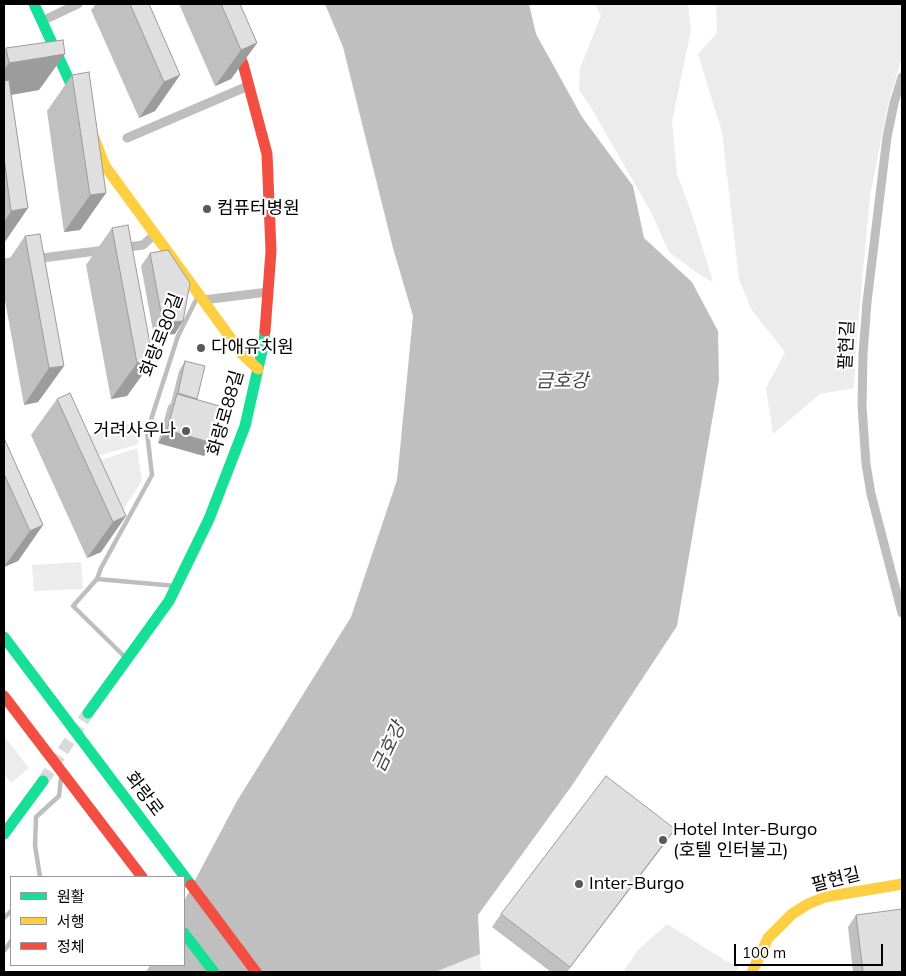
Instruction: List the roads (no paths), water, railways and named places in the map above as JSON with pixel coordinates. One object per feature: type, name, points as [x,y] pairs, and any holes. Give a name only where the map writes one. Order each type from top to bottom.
[{"type":"street","points":[[34,4],[42,21],[53,55],[80,106]]},
{"type":"street","points":[[42,21],[78,4]]},
{"type":"street","name":"화랑로88길","points":[[88,713],[169,601],[209,519],[245,426],[264,342],[271,251],[267,154],[243,64],[232,38]]},
{"type":"street","name":"팔현길","points":[[902,77],[887,136],[868,292],[863,354],[862,406],[866,464],[871,494],[902,613]]},
{"type":"street","points":[[127,138],[248,86]]},
{"type":"street","name":"화랑로80길","points":[[88,124],[106,166],[154,235],[201,297]]},
{"type":"street","points":[[4,263],[143,245],[154,235]]},
{"type":"street","points":[[201,297],[268,292]]},
{"type":"street","points":[[201,297],[243,355],[258,369]]},
{"type":"street","name":"화랑로","points":[[4,637],[184,876]]},
{"type":"street","points":[[4,696],[141,876]]},
{"type":"street","points":[[4,834],[42,781]]},
{"type":"street","name":"화랑로","points":[[185,878],[256,972]]},
{"type":"street","name":"팔현길","points":[[752,972],[768,938],[792,914],[808,904],[825,896],[902,884]]},
{"type":"street","points":[[185,933],[214,972]]},
{"type":"lane","name":"화랑로80길","points":[[98,579],[101,568],[152,475],[147,432],[178,336],[201,297]]},
{"type":"lane","points":[[127,659],[73,606],[98,579],[176,586]]},
{"type":"lane","points":[[40,876],[35,845],[36,818],[59,796],[62,771]]},
{"type":"water","name":"금호강","points":[[325,4],[529,4],[536,34],[582,117],[633,186],[644,238],[692,282],[718,331],[719,380],[677,626],[573,784],[478,915],[480,954],[435,972],[146,972],[149,966],[185,966],[185,899],[237,801],[351,617],[397,480],[413,316],[393,248],[343,47]]},
{"type":"tunnel","points":[[43,781],[88,713]]},
{"type":"place","name":"컴퓨터병원","points":[[207,209]]},
{"type":"place","name":"다애유치원","points":[[201,348]]},
{"type":"place","name":"거려사우나","points":[[186,431]]},
{"type":"place","name":"Hotel Inter-Burgo (호텔 인터불고)","points":[[663,840]]},
{"type":"place","name":"Inter-Burgo","points":[[579,884]]}]
